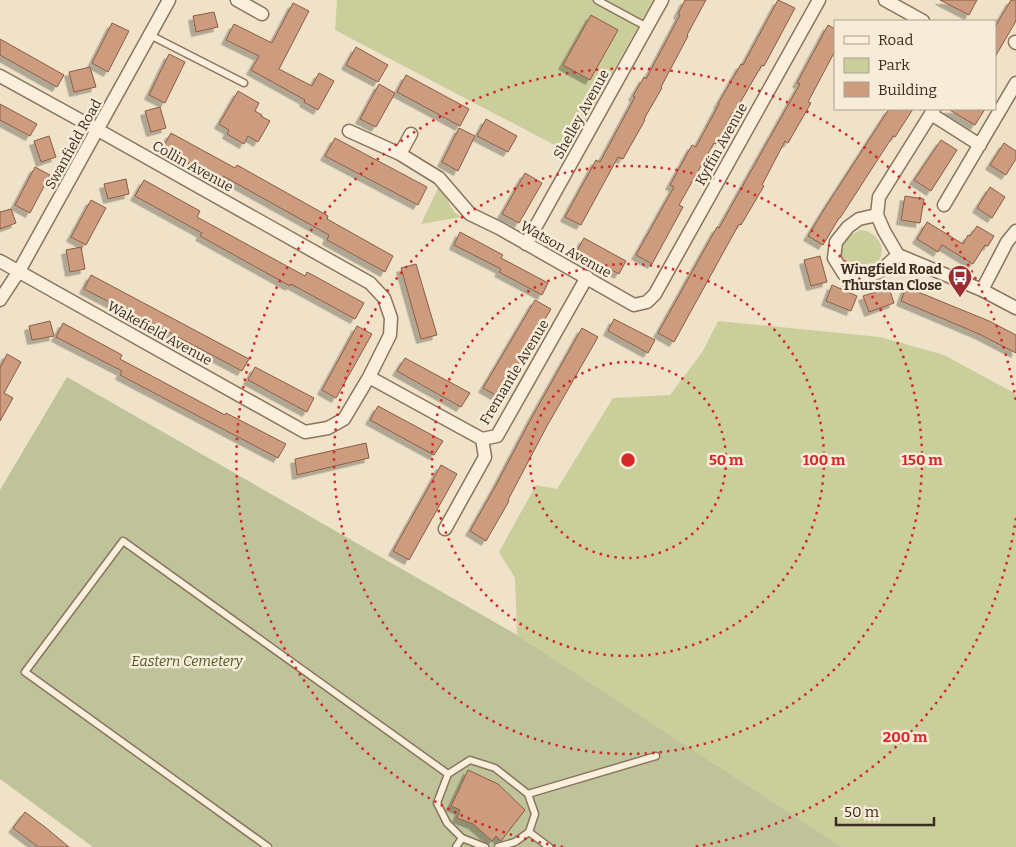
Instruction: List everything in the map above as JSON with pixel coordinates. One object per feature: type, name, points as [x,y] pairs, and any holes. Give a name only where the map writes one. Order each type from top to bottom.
[{"type":"street","name":"Swanfield Road","points":[[0,300],[19,271],[169,0]]},
{"type":"street","points":[[236,0],[262,14]]},
{"type":"street","name":"Shelley Avenue","points":[[526,244],[662,0]]},
{"type":"street","name":"Kyffin Avenue","points":[[647,302],[655,294],[819,0]]},
{"type":"street","points":[[885,0],[921,20]]},
{"type":"street","name":"Collin Avenue","points":[[0,76],[370,283],[384,298],[391,318],[390,335],[369,377]]},
{"type":"street","points":[[944,205],[1016,83]]},
{"type":"street","points":[[980,145],[932,111],[879,197],[877,215],[898,255],[982,290],[1016,308]]},
{"type":"street","points":[[350,131],[400,154],[411,134]]},
{"type":"street","name":"Watson Avenue","points":[[400,154],[439,178],[470,214],[634,304],[647,302]]},
{"type":"street","points":[[877,215],[859,218],[848,227],[836,242],[834,258],[844,274],[862,278],[879,272],[898,255]]},
{"type":"street","points":[[982,290],[1007,242],[1016,231]]},
{"type":"street","name":"Wakefield Avenue","points":[[0,261],[305,432],[328,428],[344,418],[369,377]]},
{"type":"street","name":"Fremantle Avenue","points":[[445,529],[485,457],[482,439],[497,436],[587,277]]},
{"type":"street","points":[[369,377],[482,439]]},
{"type":"lane","points":[[597,0],[646,27]]},
{"type":"lane","points":[[150,36],[244,83]]},
{"type":"lane","points":[[268,847],[25,672],[123,540],[448,774]]},
{"type":"lane","points":[[528,794],[656,756]]},
{"type":"lane","points":[[485,847],[462,838],[447,823],[437,803],[448,774],[470,760],[495,768],[528,794],[535,814],[529,832],[515,842],[498,847]]},
{"type":"lane","points":[[529,832],[550,847]]},
{"type":"lane","points":[[456,847],[462,838]]},
{"type":"green space","points":[[337,0],[653,0],[568,152],[335,30]]},
{"type":"green space","points":[[439,186],[455,213],[462,217],[421,224]]},
{"type":"green space","points":[[861,230],[868,232],[878,239],[882,250],[881,256],[878,262],[868,270],[861,272],[847,271],[838,254],[847,239],[853,233]]},
{"type":"green space","points":[[718,321],[880,337],[944,355],[1016,394],[1016,847],[842,847],[517,635],[515,578],[499,552],[536,485],[557,489],[613,398],[670,395],[703,351]]},
{"type":"green space","name":"Eastern Cemetery","points":[[67,377],[517,635],[842,847],[93,847],[0,779],[0,490]]},
{"type":"building","points":[[685,0],[706,0],[645,120],[623,159],[618,157],[581,225],[565,217],[596,160],[600,162],[644,77],[646,79],[680,15],[678,14]]},
{"type":"building","points":[[778,0],[795,8],[764,66],[762,65],[733,112],[716,144],[714,143],[679,205],[683,207],[652,264],[636,255],[674,187],[670,185],[692,145],[696,147],[718,104],[741,64],[743,65]]},
{"type":"building","points":[[940,0],[977,0],[969,15]]},
{"type":"building","points":[[1011,0],[1016,0],[1016,21],[996,55],[996,25]]},
{"type":"building","points":[[293,3],[309,11],[279,69],[312,86],[319,73],[334,81],[318,110],[304,102],[305,100],[251,70],[259,56],[226,40],[234,24],[272,43]]},
{"type":"building","points":[[214,12],[218,27],[196,32],[193,16]]},
{"type":"building","points":[[591,15],[618,30],[590,80],[563,65]]},
{"type":"building","points":[[112,23],[129,31],[108,72],[92,63]]},
{"type":"building","points":[[828,25],[834,28],[834,53],[808,102],[811,103],[788,143],[785,141],[762,185],[764,186],[741,225],[739,224],[674,342],[658,333],[800,84],[797,83]]},
{"type":"building","points":[[0,39],[64,75],[57,87],[0,55]]},
{"type":"building","points":[[356,47],[388,65],[378,82],[346,65]]},
{"type":"building","points":[[169,54],[185,62],[165,103],[149,95]]},
{"type":"building","points":[[90,67],[96,87],[74,92],[69,72]]},
{"type":"building","points":[[406,75],[469,109],[460,126],[397,92]]},
{"type":"building","points":[[379,84],[395,93],[376,127],[360,119]]},
{"type":"building","points":[[238,91],[259,103],[255,111],[270,121],[258,142],[248,136],[244,144],[227,134],[229,130],[219,124]]},
{"type":"building","points":[[0,104],[37,124],[30,136],[0,120]]},
{"type":"building","points":[[160,107],[166,128],[151,132],[145,111]]},
{"type":"building","points":[[888,110],[912,110],[895,137],[893,136],[823,245],[808,236]]},
{"type":"building","points":[[950,110],[984,110],[975,125]]},
{"type":"building","points":[[486,119],[517,136],[508,152],[477,136]]},
{"type":"building","points":[[459,128],[475,136],[458,171],[442,162]]},
{"type":"building","points":[[171,133],[235,168],[237,165],[328,216],[327,219],[393,256],[385,272],[327,240],[329,235],[223,176],[220,181],[162,149]]},
{"type":"building","points":[[49,136],[56,157],[41,162],[34,141]]},
{"type":"building","points":[[335,138],[427,187],[418,205],[325,156]]},
{"type":"building","points":[[941,140],[957,150],[931,191],[914,180]]},
{"type":"building","points":[[1004,143],[1016,151],[1016,159],[1006,175],[990,165]]},
{"type":"building","points":[[35,167],[50,175],[30,213],[15,205]]},
{"type":"building","points":[[525,173],[542,183],[519,223],[502,214]]},
{"type":"building","points":[[126,179],[129,194],[108,199],[104,184]]},
{"type":"building","points":[[144,180],[200,211],[197,217],[305,276],[307,272],[364,303],[355,319],[291,284],[290,286],[200,236],[202,233],[135,196]]},
{"type":"building","points":[[990,187],[1005,197],[992,218],[977,208]]},
{"type":"building","points":[[905,196],[924,199],[920,223],[901,220]]},
{"type":"building","points":[[91,200],[106,208],[86,245],[71,237]]},
{"type":"building","points":[[11,209],[16,223],[0,229],[0,212]]},
{"type":"building","points":[[927,222],[963,244],[968,235],[970,236],[977,226],[994,236],[988,246],[985,245],[973,264],[942,245],[938,252],[917,239]]},
{"type":"building","points":[[460,232],[503,255],[501,258],[548,283],[542,295],[499,272],[501,269],[454,245]]},
{"type":"building","points":[[584,238],[626,261],[619,274],[577,251]]},
{"type":"building","points":[[81,247],[85,269],[70,272],[66,250]]},
{"type":"building","points":[[820,256],[827,282],[811,286],[804,260]]},
{"type":"building","points":[[416,264],[437,335],[421,339],[401,268]]},
{"type":"building","points":[[91,275],[249,359],[242,371],[84,289]]},
{"type":"building","points":[[832,285],[857,296],[851,311],[826,301]]},
{"type":"building","points":[[906,287],[989,321],[1016,335],[1016,353],[979,334],[901,301]]},
{"type":"building","points":[[889,288],[894,303],[869,312],[863,296]]},
{"type":"building","points":[[535,300],[551,309],[499,397],[483,388]]},
{"type":"building","points":[[614,319],[655,340],[648,353],[608,331]]},
{"type":"building","points":[[50,321],[54,336],[32,340],[29,326]]},
{"type":"building","points":[[63,323],[122,355],[120,359],[225,415],[226,413],[286,444],[278,458],[120,375],[122,371],[56,337]]},
{"type":"building","points":[[357,326],[372,334],[336,398],[322,390]]},
{"type":"building","points":[[582,328],[598,337],[547,426],[509,501],[486,541],[470,531]]},
{"type":"building","points":[[7,354],[21,362],[4,393],[13,398],[0,421],[0,368]]},
{"type":"building","points":[[405,358],[470,393],[461,407],[397,371]]},
{"type":"building","points":[[255,367],[314,398],[307,412],[248,380]]},
{"type":"building","points":[[378,406],[443,441],[434,455],[370,420]]},
{"type":"building","points":[[366,443],[369,458],[297,475],[295,459]]},
{"type":"building","points":[[441,465],[457,474],[409,560],[393,551]]},
{"type":"building","points":[[468,770],[498,784],[525,810],[501,841],[496,836],[492,841],[473,824],[457,818],[460,810],[451,806]]},
{"type":"building","points":[[25,812],[69,847],[38,847],[13,828]]},
{"type":"place","name":"Wingfield Road Thurstan Close","points":[[960,298]]}]
